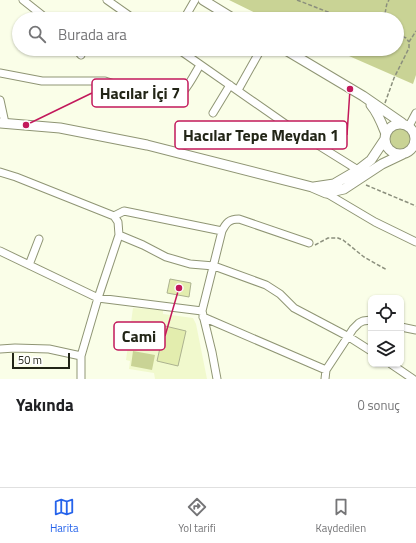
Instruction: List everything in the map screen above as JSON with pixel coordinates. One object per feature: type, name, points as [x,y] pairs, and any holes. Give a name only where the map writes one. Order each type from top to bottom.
[{"type":"street","points":[[23,0],[38,12]]},
{"type":"street","points":[[107,0],[124,12]]},
{"type":"street","points":[[188,12],[196,0]]},
{"type":"street","points":[[203,0],[223,12]]},
{"type":"street","points":[[188,56],[297,132],[358,170]]},
{"type":"street","points":[[238,90],[258,56]]},
{"type":"street","points":[[296,56],[363,96],[409,127],[415,136],[415,140],[409,152],[382,164],[344,189],[326,193]]},
{"type":"street","points":[[0,73],[42,81],[105,82],[166,101],[171,101],[180,95],[200,65]]},
{"type":"street","points":[[213,112],[230,85]]},
{"type":"street","points":[[363,96],[374,108],[389,149],[398,154],[409,152]]},
{"type":"street","points":[[0,100],[2,123],[60,128],[147,145],[312,187],[326,193],[375,222],[416,242]]},
{"type":"street","points":[[409,127],[416,113]]},
{"type":"street","points":[[312,187],[334,184],[358,170],[371,160],[392,126],[409,127]]},
{"type":"street","points":[[0,172],[114,216],[118,222],[119,235],[81,356],[80,379]]},
{"type":"street","points":[[114,216],[124,210],[222,231]]},
{"type":"street","points":[[217,379],[203,314],[222,231],[226,224],[229,221],[239,219],[309,243]]},
{"type":"street","points":[[119,235],[166,257],[190,264],[214,266],[266,285],[280,294],[294,308],[349,337],[368,349]]},
{"type":"street","points":[[29,265],[39,239]]},
{"type":"street","points":[[2,254],[29,265],[98,298],[203,314],[326,370]]},
{"type":"street","points":[[325,379],[326,370],[359,323],[368,320]]},
{"type":"street","points":[[404,328],[416,330]]},
{"type":"street","points":[[0,349],[49,349],[81,356]]},
{"type":"street","points":[[395,367],[411,378]]},
{"type":"path","points":[[297,0],[328,12]]},
{"type":"path","points":[[385,12],[389,0]]},
{"type":"path","points":[[383,110],[394,78],[409,48],[409,42],[416,31]]},
{"type":"path","points":[[404,37],[409,42]]},
{"type":"path","points":[[357,181],[416,206]]},
{"type":"path","points":[[309,243],[315,245],[328,238],[338,238],[364,257],[387,270]]},
{"type":"shaded area","points":[[229,0],[416,0],[416,75],[413,84],[349,56],[404,56],[404,12],[254,12]]},
{"type":"shaded area","points":[[400,129],[407,132],[410,139],[407,146],[400,149],[393,146],[390,139],[393,132]]},
{"type":"shaded area","points":[[133,308],[163,310],[163,314],[193,318],[196,324],[207,379],[155,379],[154,373],[129,369],[130,361],[126,360]]},
{"type":"shaded area","points":[[133,351],[155,355],[152,370],[131,366]]},
{"type":"building","points":[[170,279],[191,283],[189,297],[167,293]]},
{"type":"building","points":[[165,326],[186,331],[178,366],[157,361]]},
{"type":"place","name":"Hacılar Tepe Meydan 1","points":[[350,89]]},
{"type":"place","name":"Hacılar İçi 7","points":[[26,125]]},
{"type":"place","name":"Cami","points":[[179,288]]}]
